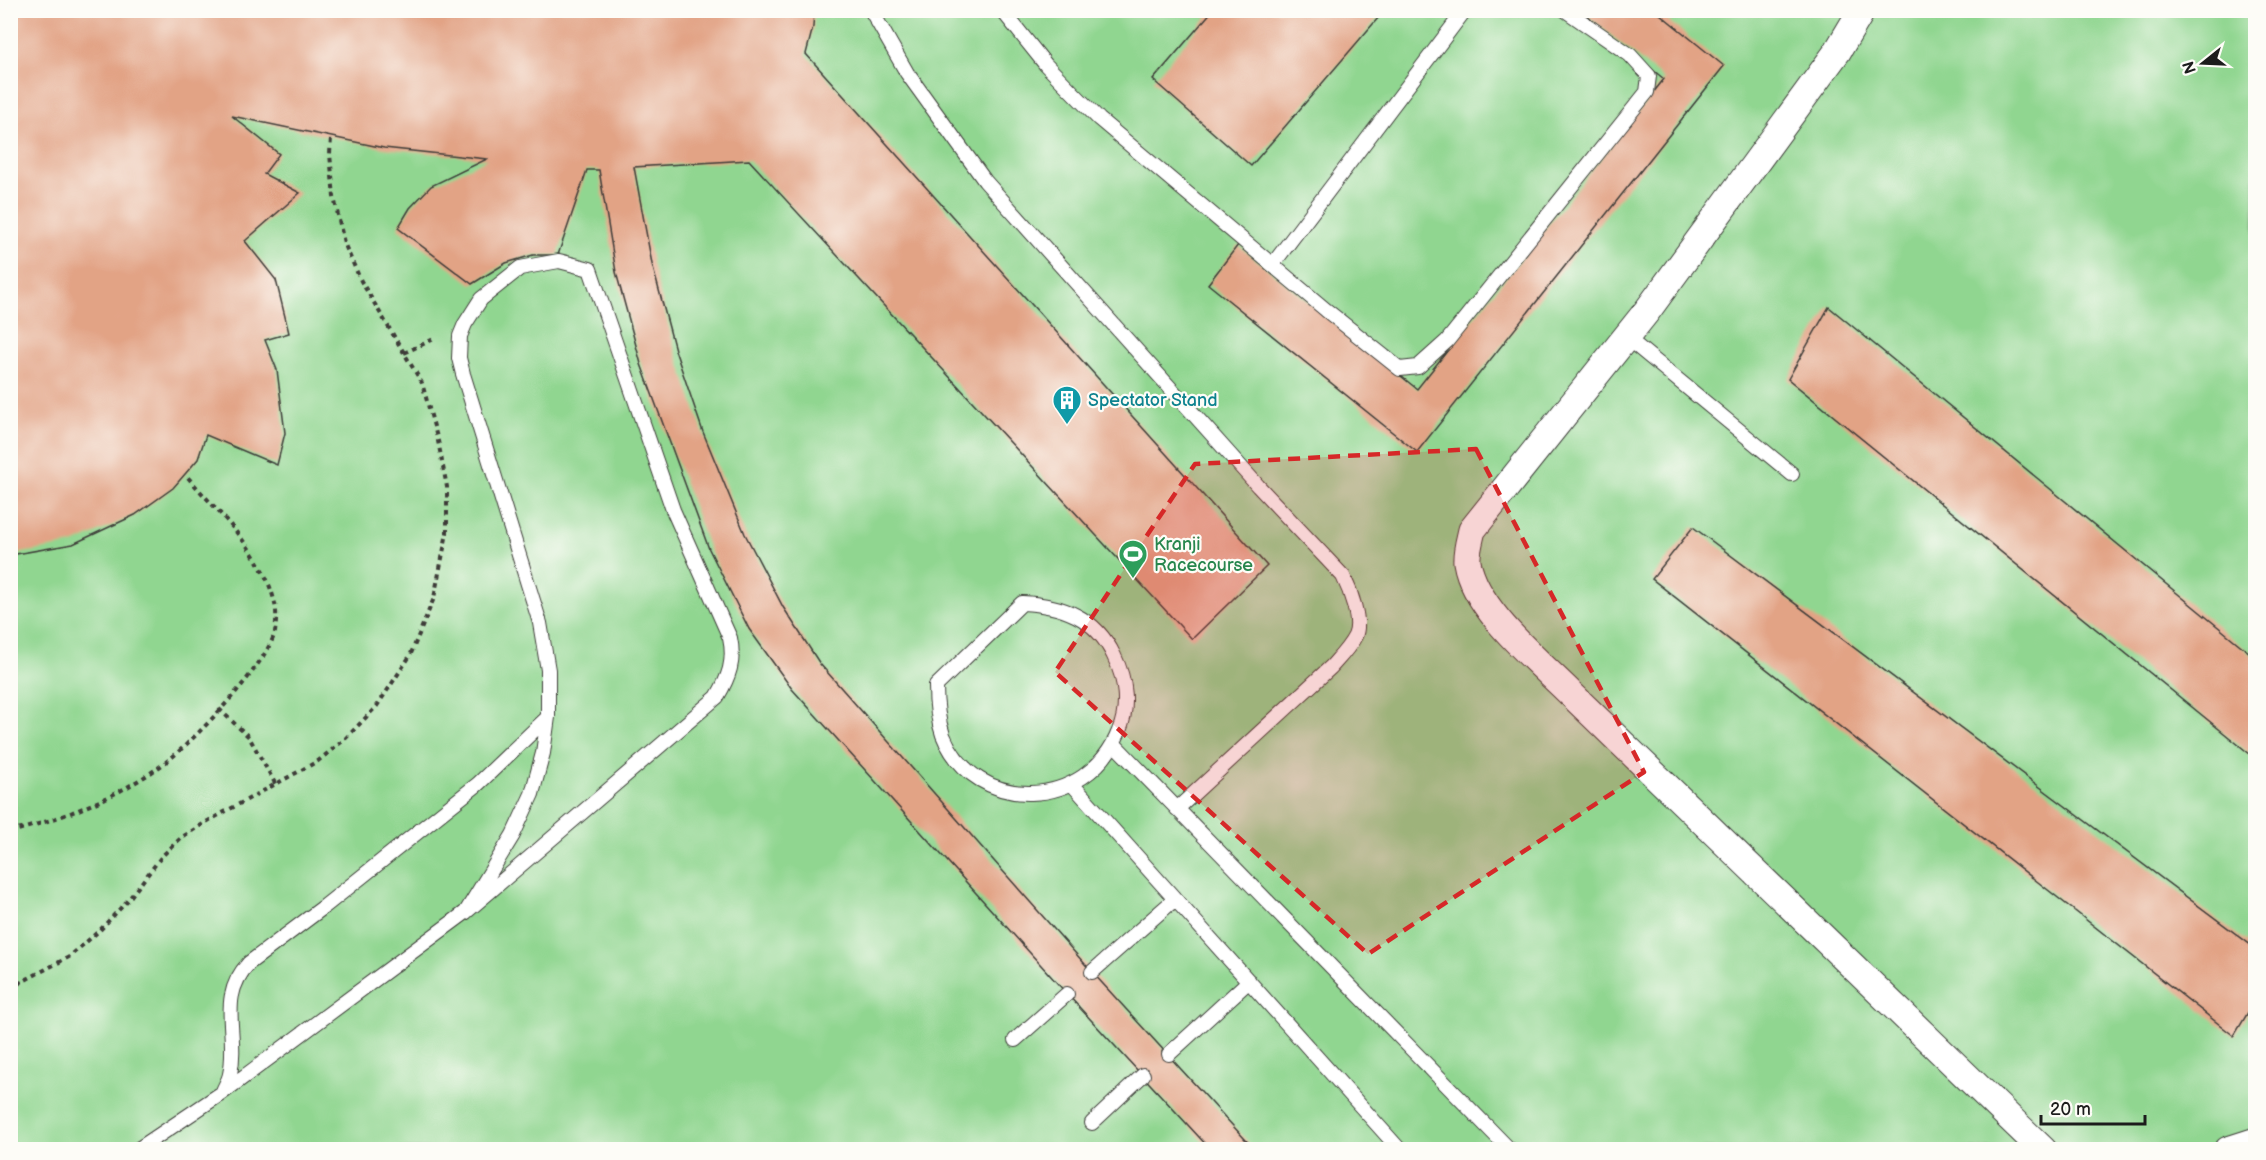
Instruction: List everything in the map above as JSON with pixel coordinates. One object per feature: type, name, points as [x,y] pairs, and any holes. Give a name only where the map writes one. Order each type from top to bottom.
[{"type":"street","points":[[1862,10],[1837,52],[1626,337],[1472,530],[1467,560],[1475,587],[1494,616],[1571,694],[2043,1149]]},
{"type":"street","points":[[2228,1149],[2256,1141]]},
{"type":"lane","points":[[871,10],[907,73],[986,181],[1258,486],[1343,576],[1351,592],[1356,614],[1356,634],[1347,648],[1331,667],[1178,809]]},
{"type":"lane","points":[[1002,10],[1046,65],[1099,119],[1326,310],[1400,369],[1418,367],[1447,341],[1647,92],[1649,76],[1630,55],[1565,10]]},
{"type":"lane","points":[[1273,264],[1466,10]]},
{"type":"lane","points":[[137,1149],[222,1093],[466,912],[717,697],[728,678],[733,654],[730,638],[673,510],[590,269],[559,261],[520,268],[481,299],[460,336],[459,358],[466,385],[540,623],[548,670],[548,717],[543,753],[532,794],[513,835],[466,912]]},
{"type":"lane","points":[[1626,337],[1792,474]]},
{"type":"lane","points":[[1022,603],[1047,604],[1071,612],[1093,627],[1110,646],[1121,669],[1125,695],[1123,720],[1114,744],[1096,767],[1072,784],[1048,792],[1023,794],[998,788],[975,776],[957,758],[944,736],[936,712],[936,686],[1022,603]]},
{"type":"lane","points":[[222,1093],[230,1076],[232,1042],[230,1005],[232,989],[238,975],[249,963],[326,906],[478,784],[548,717]]},
{"type":"lane","points":[[1114,744],[1510,1149]]},
{"type":"lane","points":[[1072,784],[1400,1149]]},
{"type":"lane","points":[[1092,972],[1175,899]]},
{"type":"lane","points":[[1169,1054],[1249,981]]},
{"type":"lane","points":[[1015,1040],[1067,994]]},
{"type":"lane","points":[[1092,1123],[1143,1075]]},
{"type":"path","points":[[10,988],[69,957],[84,944],[128,900],[162,856],[182,837],[318,761],[344,740],[377,706],[410,656],[434,598],[447,533],[447,487],[438,441],[422,383],[361,281],[344,243],[334,197],[330,154],[331,137]]},
{"type":"path","points":[[404,353],[427,341],[446,335],[460,336]]},
{"type":"path","points":[[10,832],[40,825],[128,786],[171,759],[257,667],[274,632],[276,606],[270,588],[250,550],[185,474]]},
{"type":"path","points":[[219,709],[249,737],[276,785]]},
{"type":"highlighted area","points":[[1476,449],[1644,772],[1368,954],[1055,672],[1195,464]]},
{"type":"green space","name":"Kranji Racecourse","points":[[10,11],[2255,11],[2255,1149],[11,1149]]},
{"type":"building","points":[[10,10],[814,10],[813,27],[806,54],[1267,566],[1192,639],[749,160],[634,167],[652,264],[675,350],[703,432],[745,534],[783,607],[820,664],[1092,972],[1255,1150],[1211,1150],[792,689],[749,629],[709,549],[641,364],[616,272],[599,170],[587,170],[558,255],[533,255],[506,263],[472,284],[398,228],[410,208],[431,186],[487,159],[384,148],[232,116],[279,154],[264,174],[300,193],[245,241],[276,280],[289,333],[265,340],[277,370],[285,433],[277,465],[206,435],[198,459],[173,488],[135,515],[73,544],[10,555]]},
{"type":"building","points":[[1213,10],[1385,10],[1251,166],[1153,80]]},
{"type":"building","points":[[1580,10],[1655,10],[1724,66],[1417,452],[1208,284],[1238,245],[1417,389],[1664,79]]},
{"type":"building","points":[[1829,307],[2256,658],[2256,759],[1788,379]]},
{"type":"building","points":[[1693,527],[2256,949],[2256,999],[2234,1036],[1652,579]]},
{"type":"place","name":"Spectator Stand","points":[[1067,426]]},
{"type":"place","name":"Kranji Racecourse","points":[[1133,580]]}]
